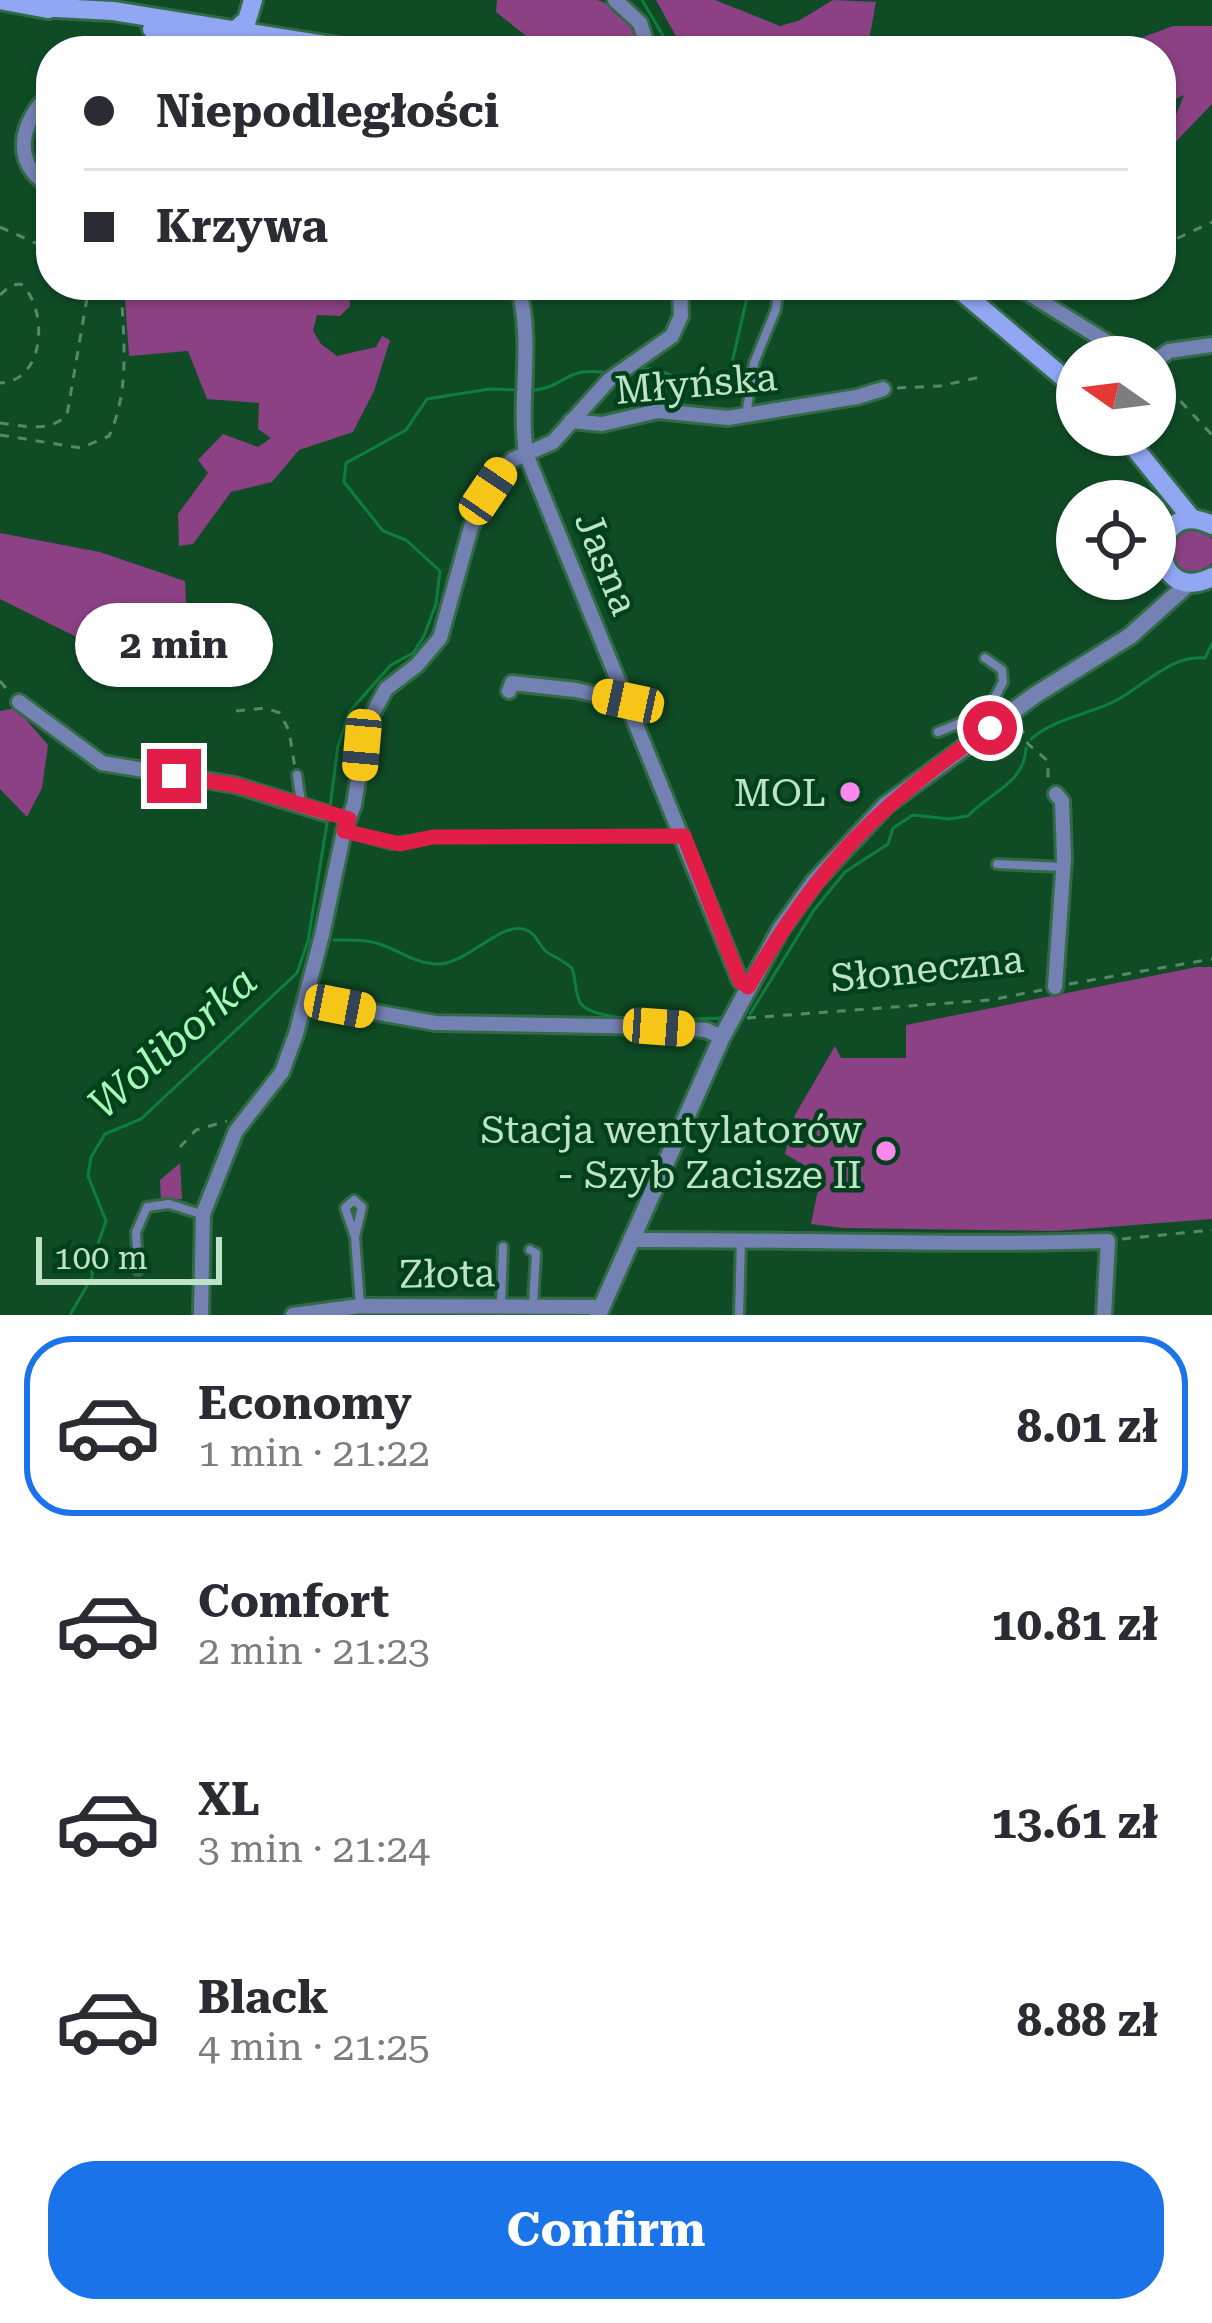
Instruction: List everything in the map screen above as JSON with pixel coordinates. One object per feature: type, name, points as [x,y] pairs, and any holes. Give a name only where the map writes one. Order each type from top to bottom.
[{"type":"main road","points":[[0,0],[38,7],[237,15],[266,21],[282,36]]},
{"type":"main road","points":[[237,15],[276,36]]},
{"type":"main road","points":[[972,300],[1056,371]]},
{"type":"main road","points":[[1176,502],[1192,519],[1212,525]]},
{"type":"main road","points":[[1176,526],[1192,519]]},
{"type":"main road","points":[[1176,576],[1189,583],[1212,577]]},
{"type":"street","points":[[615,0],[640,23],[644,36]]},
{"type":"street","points":[[36,110],[24,131],[23,151],[36,173]]},
{"type":"street","name":"Jasna","points":[[521,300],[528,338],[526,454],[740,981],[748,987]]},
{"type":"street","points":[[572,421],[624,367],[676,331],[681,300]]},
{"type":"street","points":[[1039,300],[1097,336]]},
{"type":"street","points":[[1176,351],[1212,345]]},
{"type":"street","name":"Młyńska","points":[[202,1214],[241,1124],[282,1072],[307,1000],[338,819],[357,789],[362,745],[375,705],[440,638],[471,526],[504,468],[553,442],[572,421],[602,424],[658,411],[709,418],[746,416],[883,388]]},
{"type":"street","points":[[600,1311],[722,1037],[797,905],[834,857],[988,720],[1014,711],[1150,620],[1189,583]]},
{"type":"street","points":[[1150,620],[1159,600]]},
{"type":"street","points":[[509,691],[512,683],[628,701]]},
{"type":"street","points":[[19,702],[94,760],[235,785],[338,819]]},
{"type":"street","name":"Słoneczna","points":[[1055,987],[1063,867],[1062,801],[1056,794]]},
{"type":"street","points":[[307,1000],[435,1023],[659,1027],[706,1030],[722,1037]]},
{"type":"street","points":[[201,1315],[202,1214]]},
{"type":"street","points":[[629,1240],[972,1245],[1108,1241],[1104,1315]]},
{"type":"street","name":"Złota","points":[[293,1315],[360,1306],[533,1305],[600,1311]]},
{"type":"lane","points":[[746,416],[754,363],[777,300]]},
{"type":"lane","points":[[938,732],[988,720],[1003,682],[1002,670],[985,658]]},
{"type":"lane","points":[[297,776],[301,804]]},
{"type":"lane","points":[[338,819],[400,844],[433,837],[684,836]]},
{"type":"lane","points":[[997,864],[1063,867]]},
{"type":"lane","points":[[138,1270],[136,1232],[147,1207],[169,1204],[202,1214]]},
{"type":"lane","points":[[355,1237],[360,1306]]},
{"type":"lane","points":[[739,1315],[741,1239]]},
{"type":"lane","points":[[501,1305],[503,1247]]},
{"type":"lane","points":[[530,1250],[536,1253],[533,1305]]},
{"type":"path","points":[[1176,238],[1212,222]]},
{"type":"path","points":[[0,227],[36,243]]},
{"type":"path","points":[[0,295],[11,285],[21,284],[28,290],[37,312],[38,334],[27,373],[12,383],[0,383]]},
{"type":"path","points":[[0,423],[46,426],[58,424],[67,415],[87,300]]},
{"type":"path","points":[[0,435],[81,448],[109,436],[123,384],[121,300]]},
{"type":"path","points":[[883,388],[940,386],[985,376]]},
{"type":"path","points":[[1176,396],[1212,435]]},
{"type":"path","points":[[0,681],[19,702]]},
{"type":"path","points":[[236,711],[265,708],[285,718],[297,776]]},
{"type":"path","points":[[1014,711],[1028,744],[1048,761],[1048,782],[1056,794]]},
{"type":"path","points":[[156,798],[171,795],[189,778]]},
{"type":"path","name":"Słoneczna","points":[[735,1012],[748,1018],[990,1000],[1212,959]]},
{"type":"path","points":[[180,1147],[196,1130],[222,1120],[241,1124]]},
{"type":"path","points":[[1108,1241],[1212,1229]]},
{"type":"shaded area","points":[[497,0],[597,0],[620,13],[634,36],[526,36],[496,12]]},
{"type":"shaded area","points":[[656,0],[715,0],[780,26],[833,0],[876,2],[870,36],[676,36]]},
{"type":"shaded area","points":[[1173,26],[1212,26],[1212,104],[1176,141],[1176,115],[1184,95],[1176,99],[1176,36],[1146,36]]},
{"type":"shaded area","points":[[125,300],[350,300],[340,316],[317,315],[313,331],[321,344],[337,356],[376,347],[382,336],[390,340],[374,391],[353,432],[299,450],[272,482],[231,492],[193,544],[179,546],[178,514],[208,473],[198,460],[223,434],[258,447],[271,438],[258,429],[259,403],[207,399],[188,351],[129,356]]},
{"type":"shaded area","points":[[1192,528],[1213,542],[1213,560],[1201,572],[1183,572],[1176,567],[1176,535]]},
{"type":"shaded area","points":[[0,533],[100,552],[185,581],[187,631],[181,674],[125,661],[0,599]]},
{"type":"shaded area","points":[[16,708],[48,745],[42,788],[27,817],[0,789],[0,711]]},
{"type":"shaded area","points":[[1212,967],[1212,1219],[1057,1231],[811,1224],[821,1175],[785,1154],[795,1115],[835,1046],[841,1058],[906,1058],[906,1025]]},
{"type":"shaded area","points":[[180,1163],[182,1199],[161,1200],[160,1180]]},
{"type":"waterway","name":"Woliborka","points":[[642,0],[663,36]]},
{"type":"waterway","name":"Woliborka","points":[[631,373],[655,369],[699,383],[730,371],[747,300]]},
{"type":"waterway","name":"Woliborka","points":[[530,390],[582,372],[610,373]]},
{"type":"waterway","name":"Woliborka","points":[[330,807],[338,746],[349,712],[391,665],[413,653],[424,636],[436,604],[440,571],[406,540],[383,531],[344,482],[346,463],[406,430],[427,399],[489,389],[520,390]]},
{"type":"waterway","points":[[1031,739],[1059,722],[1111,703],[1179,661],[1205,658],[1212,644]]},
{"type":"waterway","points":[[750,1014],[814,910],[845,872],[888,844],[893,828],[913,815],[968,816],[1013,779],[1026,748]]},
{"type":"waterway","name":"Woliborka","points":[[70,1315],[92,1277],[106,1221],[88,1176],[91,1157],[105,1134],[141,1119],[297,973],[308,941],[328,817]]},
{"type":"waterway","points":[[334,940],[376,943],[435,964],[448,963],[497,935],[520,929],[530,932],[545,951],[572,968],[579,1001],[591,1011],[627,1018],[723,1018]]},
{"type":"place","name":"MOL","points":[[850,792]]},
{"type":"place","name":"Stacja wentylatorów - Szyb Zacisze II","points":[[886,1151]]},
{"type":"route","points":[[174,776],[235,785],[349,819],[344,831],[391,844],[433,837],[684,836],[740,981],[748,987],[780,930],[834,857],[886,806],[990,728]]}]
